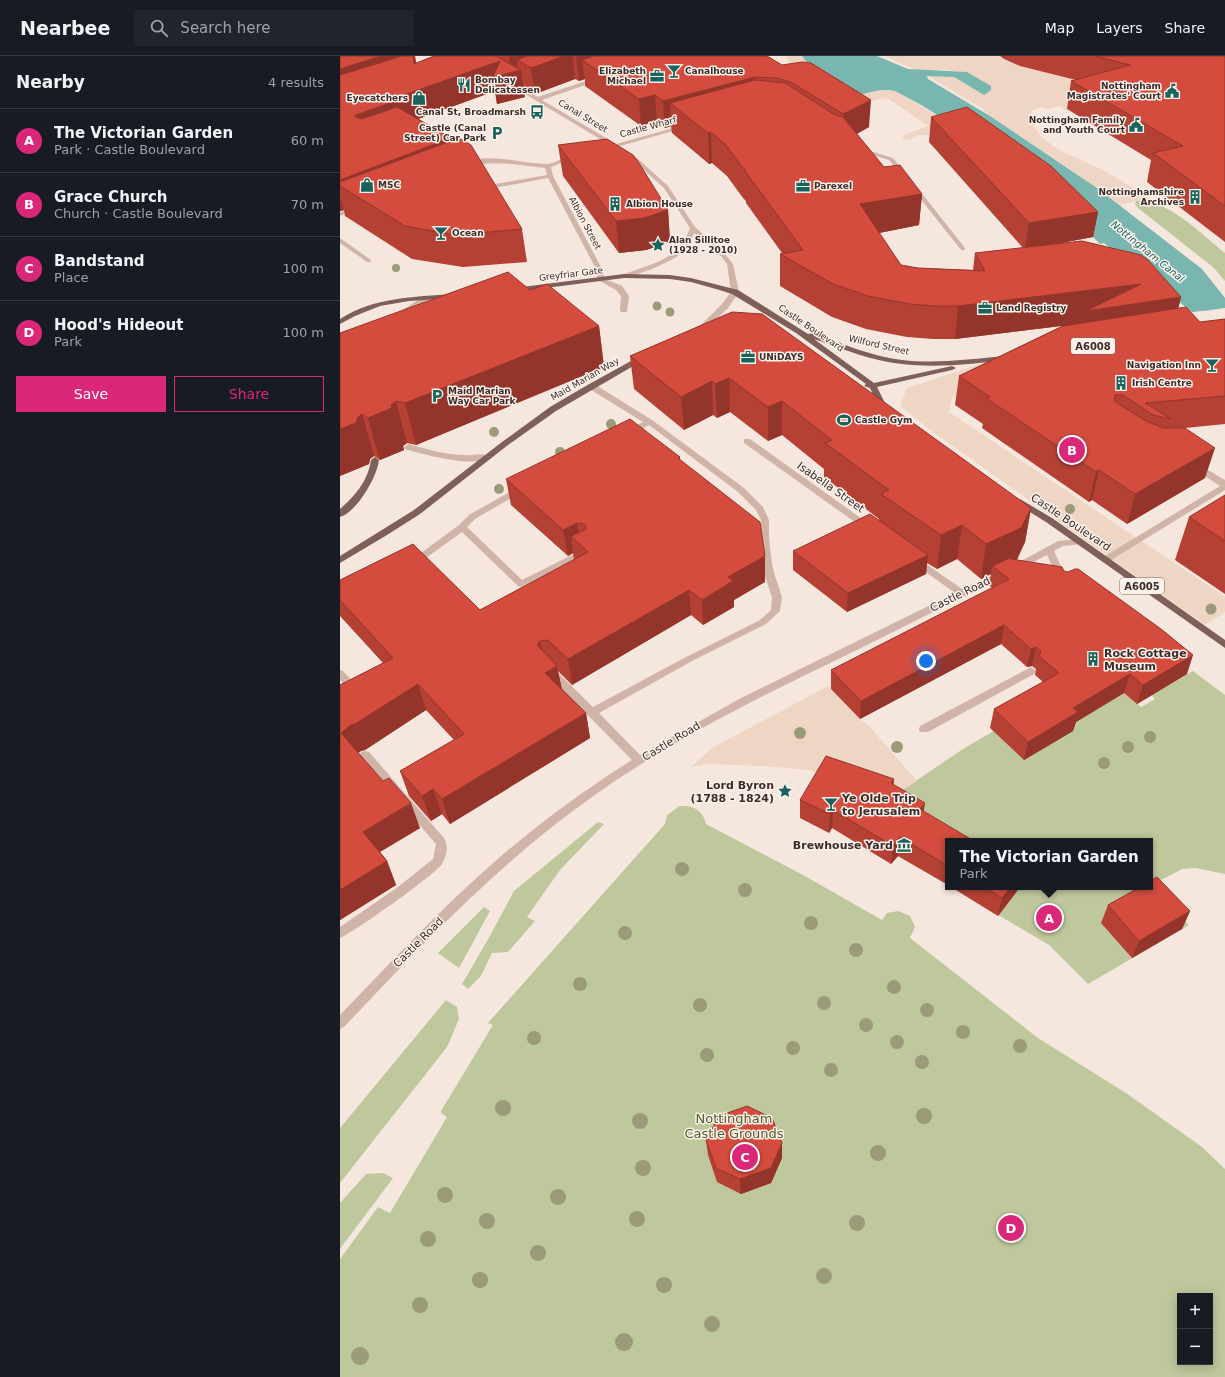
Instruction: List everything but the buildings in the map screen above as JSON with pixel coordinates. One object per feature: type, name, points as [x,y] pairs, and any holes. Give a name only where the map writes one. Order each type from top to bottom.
[{"type":"main road","name":"Greyfriar Gate","points":[[509,290],[602,280],[624,276],[670,277],[691,280],[735,292]]},
{"type":"main road","name":"Castle Boulevard","points":[[735,292],[799,331],[873,386],[885,410],[869,400]]},
{"type":"main road","points":[[340,322],[366,308],[388,302],[464,295]]},
{"type":"main road","points":[[690,335],[700,330],[715,330]]},
{"type":"main road","name":"Wilford Street","points":[[799,331],[847,348],[885,358],[914,363],[944,364],[1011,357]]},
{"type":"main road","name":"Maid Marian Way","points":[[340,560],[421,508],[486,457],[552,410],[591,386],[652,354]]},
{"type":"main road","name":"Wilford Street","points":[[857,386],[873,386],[981,361]]},
{"type":"main road","points":[[340,514],[354,502],[369,480],[375,466],[375,460]]},
{"type":"main road","name":"Castle Boulevard","points":[[1015,498],[1066,532],[1225,646]]},
{"type":"street","points":[[538,99],[601,78]]},
{"type":"street","name":"Canal Street","points":[[520,82],[511,84],[614,145],[635,159],[666,187],[693,228],[723,254],[730,264],[735,292]]},
{"type":"street","name":"Castle Wharf","points":[[614,145],[690,125]]},
{"type":"street","points":[[599,150],[614,145]]},
{"type":"street","points":[[853,148],[891,159],[962,249]]},
{"type":"street","points":[[462,166],[482,161],[548,166],[578,156]]},
{"type":"street","name":"Albion Street","points":[[548,166],[550,176],[598,267],[602,280]]},
{"type":"street","points":[[489,187],[550,176]]},
{"type":"street","points":[[340,214],[362,206]]},
{"type":"street","points":[[624,276],[654,265],[679,252],[690,237],[693,228]]},
{"type":"street","points":[[340,240],[369,261]]},
{"type":"street","points":[[602,280],[619,288],[625,296],[624,310]]},
{"type":"street","points":[[700,330],[725,306],[735,292]]},
{"type":"street","points":[[398,317],[427,298]]},
{"type":"street","points":[[591,386],[649,422],[741,490],[760,509],[765,520],[765,538],[770,576],[778,598],[775,611],[763,622],[689,659],[592,712]]},
{"type":"street","points":[[621,437],[649,422]]},
{"type":"street","name":"Isabella Street","points":[[746,441],[877,533]]},
{"type":"street","points":[[408,447],[434,456],[472,458],[486,457]]},
{"type":"street","points":[[1105,560],[1224,487],[1223,483],[1192,463]]},
{"type":"street","points":[[406,567],[462,527],[472,517],[528,485]]},
{"type":"street","points":[[462,527],[521,584],[585,552]]},
{"type":"street","points":[[1061,543],[1066,532]]},
{"type":"street","name":"Castle Road","points":[[340,1023],[411,948],[480,881],[524,843],[579,801],[639,760],[688,730],[760,692],[1027,562],[1061,543],[1079,542]]},
{"type":"street","points":[[1049,550],[1064,587]]},
{"type":"street","points":[[909,556],[961,593]]},
{"type":"street","points":[[549,670],[639,760]]},
{"type":"street","points":[[924,729],[1031,671]]},
{"type":"street","points":[[340,674],[355,690]]},
{"type":"street","points":[[340,933],[402,890],[437,862],[441,852],[442,844],[440,841],[365,755]]},
{"type":"green space","points":[[1136,201],[1160,205],[1172,211],[1225,253],[1225,281],[1213,267],[1138,208],[1135,204]]},
{"type":"green space","name":"Brewhouse Yard","points":[[1193,671],[1225,695],[1225,874],[1195,868],[1182,869],[1153,884],[1153,838],[945,838],[945,883],[898,856],[891,864],[892,797],[966,747],[994,731],[1124,693],[1141,707],[1155,699],[1151,695]]},
{"type":"green space","name":"Nottingham Castle Grounds","points":[[680,806],[689,806],[697,809],[705,819],[706,824],[803,875],[882,920],[887,913],[898,911],[910,916],[915,927],[910,938],[1038,1038],[1126,1093],[1202,1147],[1225,1169],[1225,1377],[340,1377],[340,1259],[378,1207],[390,1213],[447,1117],[441,1113],[441,1111],[493,1025],[488,1023],[665,824],[667,815]]},
{"type":"green space","points":[[598,822],[604,824],[560,870],[527,917],[535,921],[508,952],[492,953],[481,976],[468,989],[462,984],[514,891]]},
{"type":"green space","name":"Brewhouse Yard","points":[[1153,886],[1189,925],[1088,984],[1049,945],[956,890],[1153,890]]},
{"type":"green space","points":[[484,907],[490,911],[459,968],[438,953]]},
{"type":"green space","points":[[446,1000],[457,1007],[459,1019],[447,1047],[340,1183],[340,1128]]},
{"type":"green space","points":[[383,1173],[393,1178],[340,1249],[340,1203],[366,1174]]},
{"type":"shaded area","points":[[802,56],[854,96],[880,90],[895,91],[955,126],[935,135],[919,135],[909,140],[902,138],[906,134],[928,126],[890,100],[884,98],[840,108],[802,76],[785,57]]},
{"type":"shaded area","points":[[884,56],[999,56],[1020,66],[1044,69],[1123,93],[1065,110],[1059,106],[1048,109],[1043,107],[1033,110],[1028,117],[1041,137],[1059,150],[1105,171],[1148,197],[1120,205],[1067,167],[990,116],[983,109],[923,73]],"holes":[[[939,69],[964,72],[974,75],[984,95]]]},
{"type":"shaded area","points":[[1010,360],[952,398],[949,412],[1225,597],[1225,612],[1205,625],[929,429],[900,406],[907,388],[983,363]]},
{"type":"shaded area","points":[[828,686],[860,719],[869,726],[917,781],[892,797],[809,770],[763,766],[709,764],[691,767],[712,748]]},
{"type":"water","name":"Nottingham Canal","points":[[802,56],[877,56],[908,69],[967,72],[991,86],[991,90],[984,95],[954,77],[927,76],[928,79],[990,116],[1097,188],[1202,269],[1225,298],[1225,325],[1204,311],[1192,312],[1104,243],[1100,244],[1047,191],[964,132],[923,106],[895,91],[880,90],[854,96],[818,77]]},
{"type":"pier","points":[[1225,308],[1225,327],[1203,313],[1189,313]]},
{"type":"place","name":"Canalhouse","points":[[674,71]]},
{"type":"place","name":"Elizabeth Michael","points":[[657,76]]},
{"type":"place","name":"Bombay Delicatessen","points":[[464,85]]},
{"type":"place","name":"Nottingham Magistrates' Court","points":[[1172,91]]},
{"type":"place","name":"Eyecatchers","points":[[419,98]]},
{"type":"place","name":"Canal St, Broadmarsh","points":[[537,112]]},
{"type":"place","name":"Nottingham Family and Youth Court","points":[[1136,125]]},
{"type":"place","name":"Castle (Canal Street) Car Park","points":[[497,133]]},
{"type":"place","name":"MSC","points":[[367,185]]},
{"type":"place","name":"Parexel","points":[[803,186]]},
{"type":"place","name":"Nottinghamshire Archives","points":[[1195,197]]},
{"type":"place","name":"Albion House","points":[[615,204]]},
{"type":"place","name":"Ocean","points":[[441,233]]},
{"type":"place","name":"Alan Sillitoe (1928 - 2010)","points":[[658,245]]},
{"type":"place","name":"Land Registry","points":[[985,308]]},
{"type":"place","name":"UNiDAYS","points":[[748,357]]},
{"type":"place","name":"Navigation Inn","points":[[1212,365]]},
{"type":"place","name":"Irish Centre","points":[[1121,383]]},
{"type":"place","name":"Maid Marian Way Car Park","points":[[437,396]]},
{"type":"place","name":"Castle Gym","points":[[844,420]]},
{"type":"place","name":"Grace Church","points":[[1072,450]]},
{"type":"place","name":"Rock Cottage Museum","points":[[1093,659]]},
{"type":"place","name":"Lord Byron (1788 - 1824)","points":[[785,791]]},
{"type":"place","name":"Ye Olde Trip to Jerusalem","points":[[831,804]]},
{"type":"place","name":"Brewhouse Yard","points":[[904,845]]},
{"type":"place","name":"The Victorian Garden","points":[[1049,918]]},
{"type":"place","name":"Bandstand","points":[[745,1157]]},
{"type":"place","name":"Hood's Hideout","points":[[1011,1228]]}]
